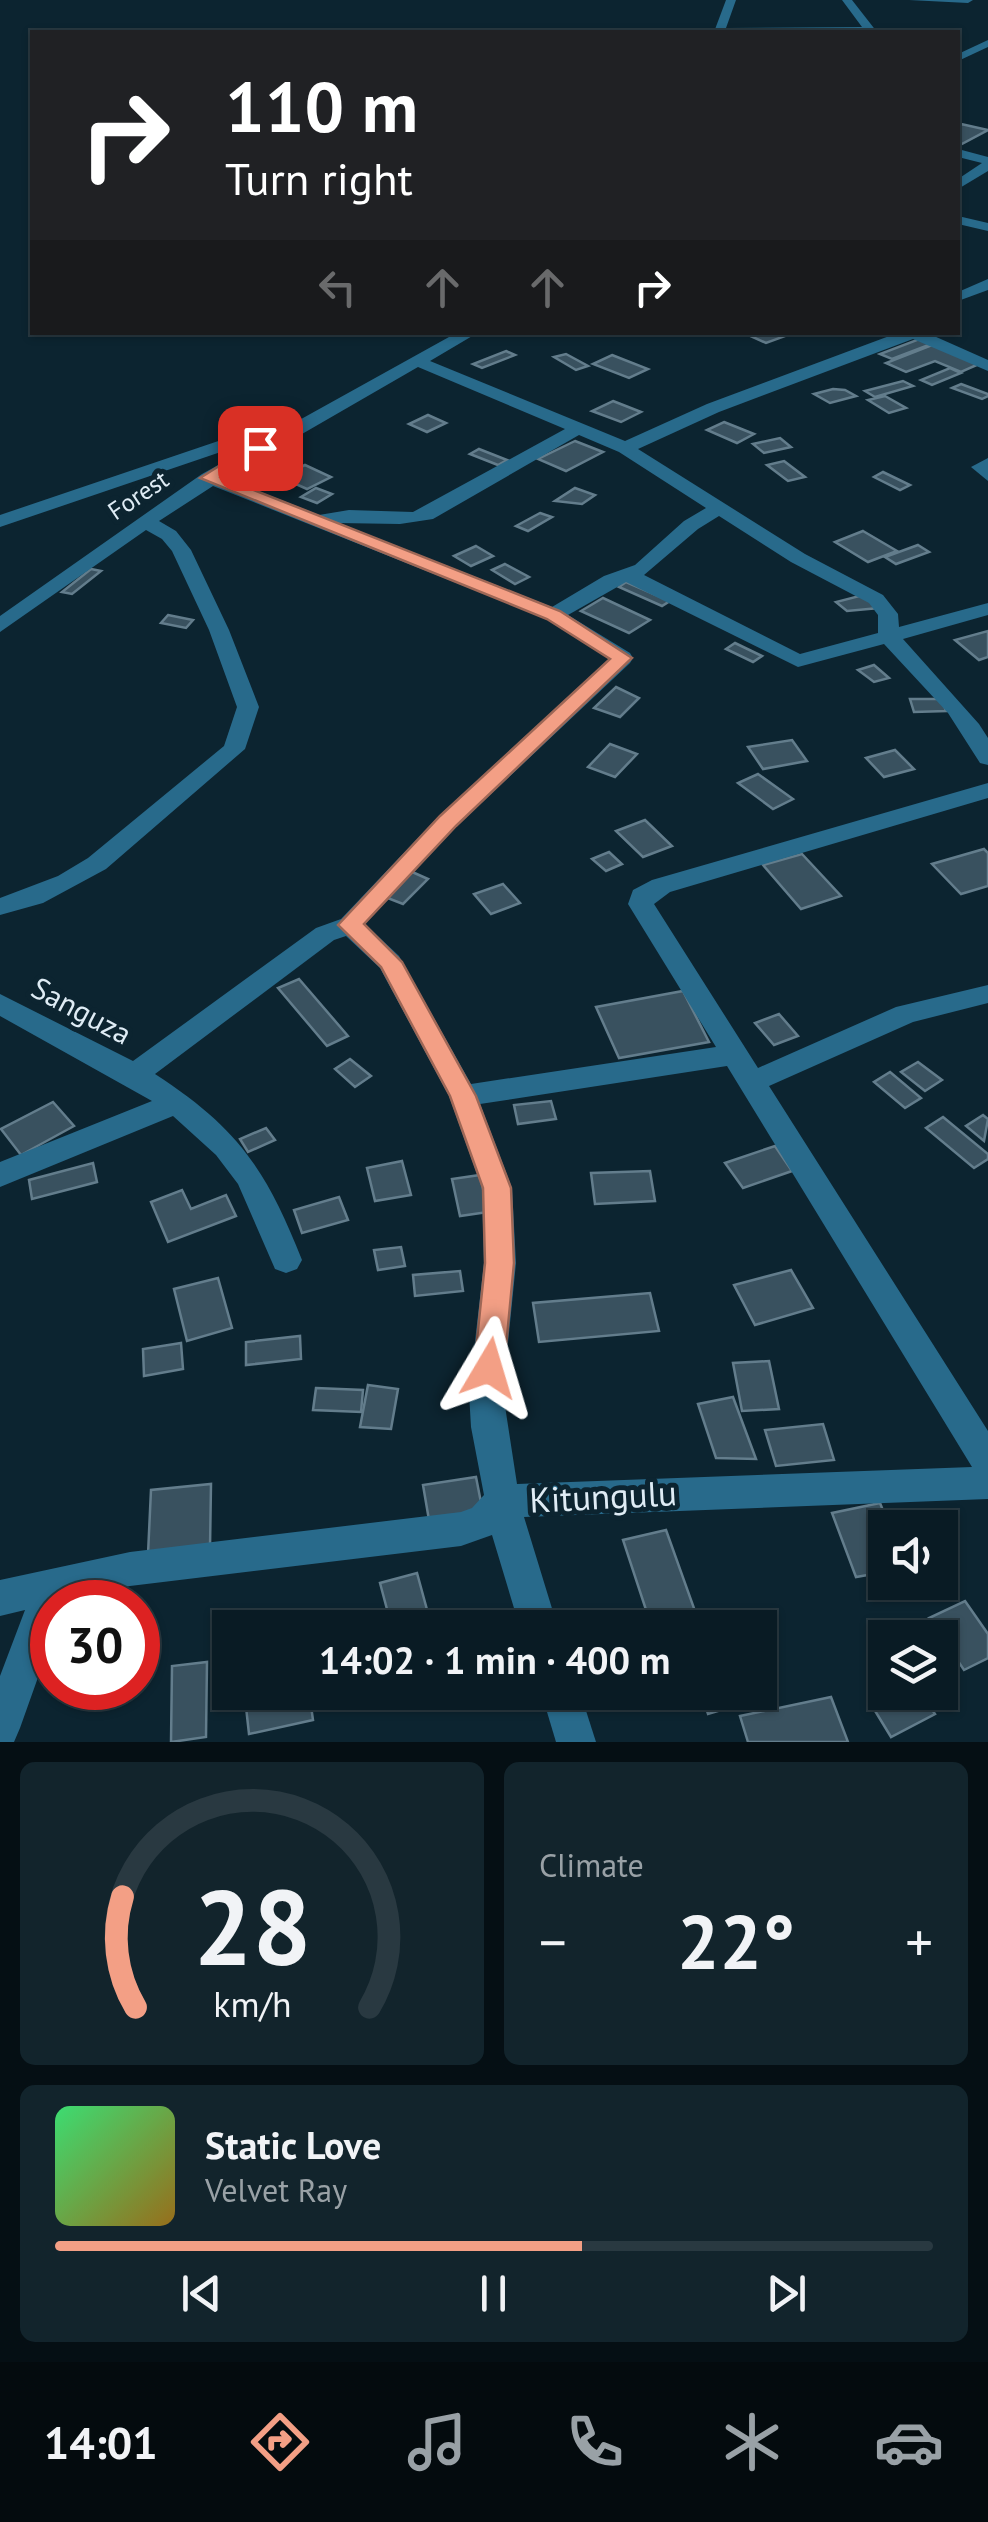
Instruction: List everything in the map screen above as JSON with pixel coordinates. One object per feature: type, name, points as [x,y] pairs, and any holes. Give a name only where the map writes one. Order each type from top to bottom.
[{"type":"street","points":[[720,30],[731,0]]},
{"type":"street","points":[[847,0],[869,30]]},
{"type":"street","points":[[914,0],[968,0]]},
{"type":"street","points":[[981,51],[988,44]]},
{"type":"street","points":[[960,153],[987,156]]},
{"type":"street","points":[[960,184],[987,156]]},
{"type":"street","points":[[960,220],[988,226]]},
{"type":"street","points":[[960,296],[988,284]]},
{"type":"street","name":"Forest","points":[[0,626],[208,478],[466,335]]},
{"type":"street","points":[[625,448],[713,408],[907,335]]},
{"type":"street","points":[[917,335],[988,366]]},
{"type":"street","points":[[416,362],[625,448],[798,558],[876,599],[888,614],[889,636],[940,687],[969,723],[988,758]]},
{"type":"street","points":[[0,522],[120,477],[312,417]]},
{"type":"street","points":[[323,520],[355,513],[402,520],[426,515],[580,427]]},
{"type":"street","points":[[988,464],[980,467],[988,476]]},
{"type":"street","points":[[134,1075],[325,934],[350,925],[448,821],[622,662],[621,654],[554,615],[323,520],[208,478]]},
{"type":"street","points":[[554,615],[611,580],[642,569],[691,525],[720,508]]},
{"type":"street","points":[[0,906],[62,885],[101,862],[234,750],[240,737],[248,707],[200,586],[169,535],[144,521]]},
{"type":"street","points":[[628,575],[798,661],[988,610]]},
{"type":"street","points":[[988,790],[686,878],[642,896],[641,904],[738,1054],[988,1462]]},
{"type":"street","points":[[350,925],[390,962],[463,1096],[497,1188],[500,1263],[486,1393],[501,1502],[533,1610]]},
{"type":"street","points":[[754,1080],[906,1014],[988,994]]},
{"type":"street","name":"Sanguza","points":[[0,1004],[134,1075],[228,1148],[251,1178],[286,1260]]},
{"type":"street","points":[[463,1096],[738,1054]]},
{"type":"street","points":[[0,1175],[173,1104]]},
{"type":"street","name":"Kitungulu","points":[[80,1580],[130,1569],[462,1528],[484,1520],[501,1502],[988,1484]]},
{"type":"street","name":"Kitungulu","points":[[0,1598],[30,1591]]},
{"type":"street","points":[[0,1728],[30,1648]]},
{"type":"street","points":[[566,1710],[576,1742]]},
{"type":"building","points":[[961,124],[988,130],[960,145]]},
{"type":"building","points":[[748,335],[788,335],[766,343]]},
{"type":"building","points":[[922,338],[934,343],[892,359],[880,354]]},
{"type":"building","points":[[932,345],[979,364],[961,372],[935,361],[906,372],[886,363]]},
{"type":"building","points":[[506,351],[515,355],[482,368],[473,364]]},
{"type":"building","points":[[566,354],[588,366],[576,370],[554,357]]},
{"type":"building","points":[[612,355],[648,369],[629,378],[593,364]]},
{"type":"building","points":[[950,368],[961,373],[932,385],[921,380]]},
{"type":"building","points":[[903,381],[913,386],[875,397],[865,391]]},
{"type":"building","points":[[961,384],[988,396],[982,399],[952,388]]},
{"type":"building","points":[[833,389],[856,396],[830,403],[814,394]]},
{"type":"building","points":[[885,396],[906,408],[889,413],[868,400]]},
{"type":"building","points":[[613,401],[641,412],[621,422],[592,411]]},
{"type":"building","points":[[428,415],[446,423],[427,432],[409,424]]},
{"type":"building","points":[[724,422],[754,434],[737,443],[707,430]]},
{"type":"building","points":[[780,438],[791,447],[764,453],[753,444]]},
{"type":"building","points":[[575,441],[603,452],[566,471],[538,459]]},
{"type":"building","points":[[479,449],[507,460],[498,465],[470,454]]},
{"type":"building","points":[[784,461],[805,477],[788,481],[767,465]]},
{"type":"building","points":[[305,465],[331,477],[307,489],[280,477]]},
{"type":"building","points":[[883,472],[910,485],[900,490],[874,477]]},
{"type":"building","points":[[316,488],[332,494],[317,503],[301,497]]},
{"type":"building","points":[[575,488],[595,495],[582,504],[555,501]]},
{"type":"building","points":[[540,513],[552,517],[528,531],[516,526]]},
{"type":"building","points":[[863,531],[897,551],[868,562],[835,542]]},
{"type":"building","points":[[918,545],[929,552],[896,564],[885,557]]},
{"type":"building","points":[[476,546],[493,556],[471,566],[454,556]]},
{"type":"building","points":[[505,564],[529,577],[515,584],[492,570]]},
{"type":"building","points":[[91,569],[101,571],[72,594],[62,592]]},
{"type":"building","points":[[626,582],[670,601],[662,606],[619,587]]},
{"type":"building","points":[[863,595],[879,608],[847,611],[836,602]]},
{"type":"building","points":[[603,598],[650,620],[629,633],[581,611]]},
{"type":"building","points":[[168,615],[193,620],[186,628],[161,623]]},
{"type":"building","points":[[988,631],[988,657],[979,660],[955,640]]},
{"type":"building","points":[[735,643],[762,656],[753,662],[726,649]]},
{"type":"building","points":[[874,665],[889,678],[874,682],[858,670]]},
{"type":"building","points":[[616,687],[639,698],[620,717],[594,708]]},
{"type":"building","points":[[910,699],[942,699],[946,711],[914,712]]},
{"type":"building","points":[[792,740],[807,761],[763,769],[748,747]]},
{"type":"building","points":[[610,744],[637,754],[615,777],[588,767]]},
{"type":"building","points":[[895,750],[914,769],[884,777],[866,758]]},
{"type":"building","points":[[758,774],[793,799],[773,809],[738,783]]},
{"type":"building","points":[[645,820],[672,846],[643,857],[616,831]]},
{"type":"building","points":[[984,849],[988,853],[988,886],[961,894],[932,864]]},
{"type":"building","points":[[609,852],[622,864],[606,871],[592,859]]},
{"type":"building","points":[[802,854],[841,896],[801,909],[763,865]]},
{"type":"building","points":[[410,871],[428,879],[403,904],[385,897]]},
{"type":"building","points":[[503,884],[520,903],[491,914],[474,894]]},
{"type":"building","points":[[299,979],[348,1036],[327,1046],[278,988]]},
{"type":"building","points":[[683,991],[709,1042],[619,1058],[596,1007]]},
{"type":"building","points":[[779,1014],[798,1036],[774,1045],[755,1023]]},
{"type":"building","points":[[350,1059],[371,1076],[355,1087],[335,1069]]},
{"type":"building","points":[[918,1062],[942,1080],[925,1091],[901,1072]]},
{"type":"building","points":[[890,1072],[921,1098],[905,1108],[874,1082]]},
{"type":"building","points":[[551,1101],[556,1119],[518,1124],[514,1105]]},
{"type":"building","points":[[53,1102],[74,1126],[21,1155],[1,1129]]},
{"type":"building","points":[[983,1115],[988,1119],[984,1141],[966,1126]]},
{"type":"building","points":[[943,1117],[988,1154],[988,1159],[974,1168],[926,1128]]},
{"type":"building","points":[[266,1128],[275,1140],[248,1152],[240,1139]]},
{"type":"building","points":[[775,1146],[792,1171],[743,1188],[725,1163]]},
{"type":"building","points":[[402,1161],[411,1195],[375,1201],[367,1168]]},
{"type":"building","points":[[93,1163],[97,1182],[32,1199],[29,1180]]},
{"type":"building","points":[[650,1171],[655,1201],[595,1204],[591,1173]]},
{"type":"building","points":[[480,1175],[488,1212],[460,1216],[452,1179]]},
{"type":"building","points":[[182,1190],[191,1209],[226,1195],[236,1216],[168,1242],[151,1202]]},
{"type":"building","points":[[339,1197],[348,1220],[302,1233],[294,1210]]},
{"type":"building","points":[[401,1247],[405,1266],[378,1270],[374,1250]]},
{"type":"building","points":[[791,1270],[813,1308],[755,1325],[734,1285]]},
{"type":"building","points":[[460,1271],[463,1291],[415,1296],[413,1275]]},
{"type":"building","points":[[218,1278],[232,1328],[187,1341],[174,1289]]},
{"type":"building","points":[[650,1293],[659,1331],[539,1342],[533,1303]]},
{"type":"building","points":[[300,1336],[301,1359],[246,1365],[246,1342]]},
{"type":"building","points":[[181,1343],[183,1369],[144,1376],[143,1349]]},
{"type":"building","points":[[769,1361],[779,1409],[742,1411],[733,1363]]},
{"type":"building","points":[[368,1385],[398,1389],[391,1429],[360,1427]]},
{"type":"building","points":[[316,1388],[363,1390],[361,1412],[313,1410]]},
{"type":"building","points":[[733,1397],[756,1459],[716,1458],[698,1404]]},
{"type":"building","points":[[823,1424],[834,1460],[776,1466],[765,1430]]},
{"type":"building","points":[[476,1477],[484,1518],[430,1526],[423,1485]]},
{"type":"building","points":[[211,1484],[210,1548],[148,1554],[151,1490]]},
{"type":"building","points":[[880,1503],[883,1510],[868,1510],[868,1575],[856,1577],[832,1513]]},
{"type":"building","points":[[666,1530],[695,1610],[646,1610],[623,1540]]},
{"type":"building","points":[[417,1573],[427,1610],[387,1610],[380,1583]]},
{"type":"building","points":[[965,1601],[988,1634],[988,1658],[964,1670],[958,1661],[958,1620],[929,1618]]},
{"type":"building","points":[[207,1662],[206,1737],[171,1742],[172,1666]]},
{"type":"building","points":[[831,1697],[848,1742],[748,1742],[740,1716]]},
{"type":"building","points":[[246,1710],[312,1710],[313,1720],[249,1734]]},
{"type":"building","points":[[874,1710],[932,1710],[935,1714],[891,1737]]},
{"type":"route","points":[[260,448],[208,478],[323,520],[554,615],[622,658],[448,821],[350,925],[390,962],[463,1096],[484,1146],[497,1188],[500,1220],[500,1263],[489,1368]]}]
